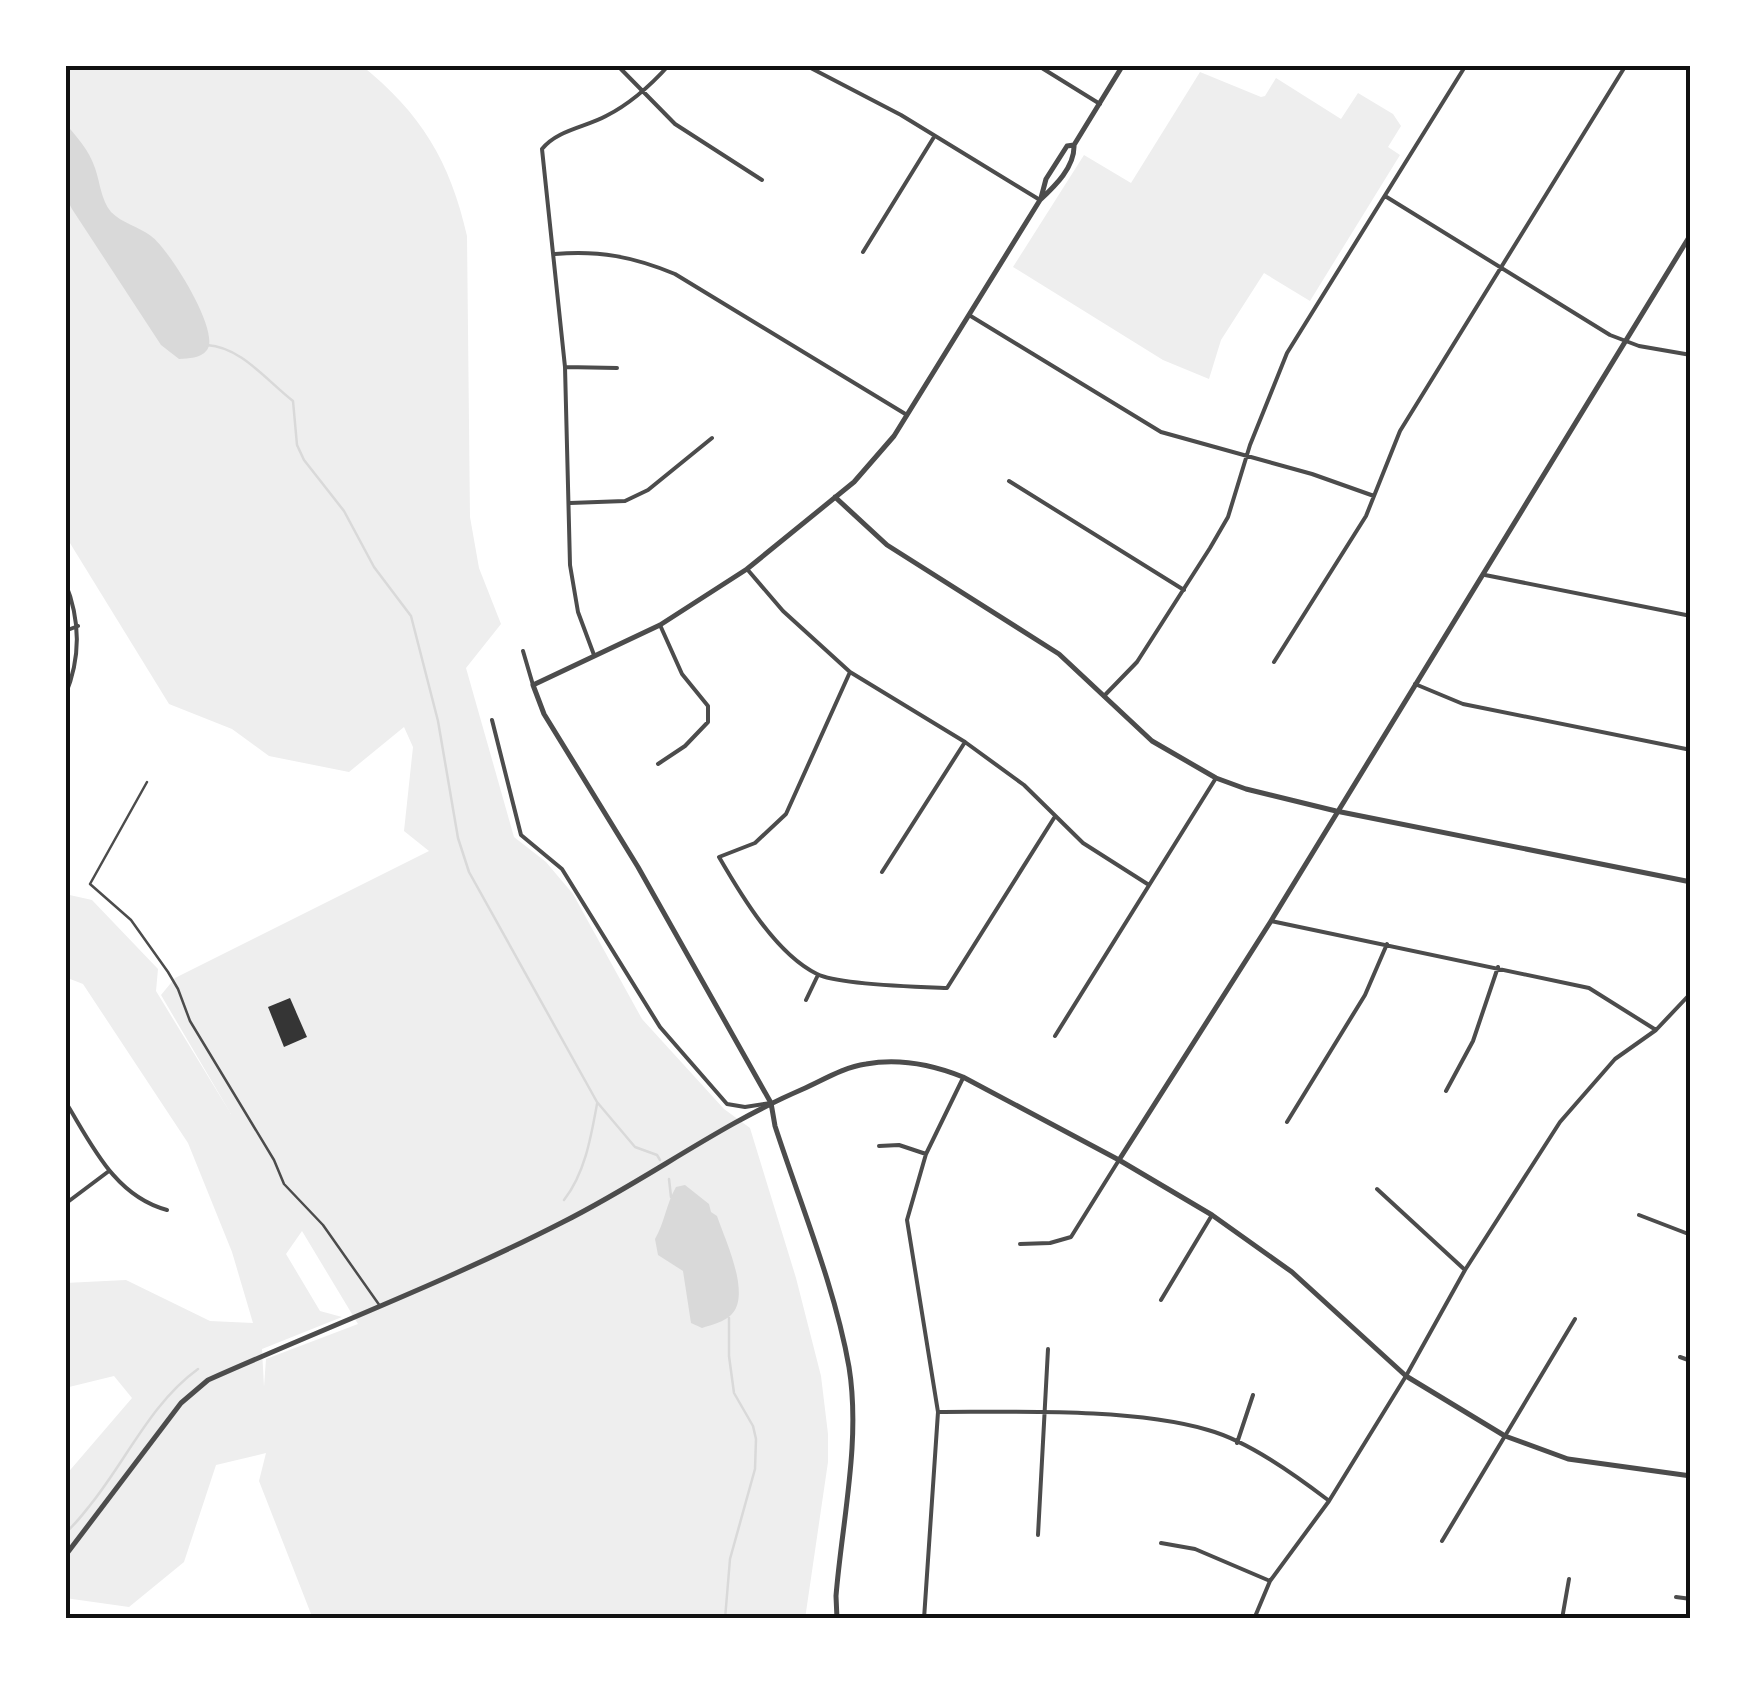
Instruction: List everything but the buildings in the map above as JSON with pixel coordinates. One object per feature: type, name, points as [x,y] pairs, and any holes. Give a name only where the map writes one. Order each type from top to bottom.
[{"type":"street","points":[[618,65],[674,124],[762,180]]},
{"type":"street","points":[[594,656],[578,612],[570,565],[565,368],[542,149],[560,136],[608,116],[642,92],[669,65]]},
{"type":"street","points":[[805,65],[935,136],[1040,200]]},
{"type":"street","points":[[1037,65],[1100,104]]},
{"type":"street","points":[[532,685],[660,624],[747,569],[871,465],[1040,200],[1056,185],[1074,156],[1074,145],[1123,65]]},
{"type":"street","points":[[1104,696],[1131,670],[1228,516],[1246,456],[1287,354],[1466,65]]},
{"type":"street","points":[[1274,662],[1366,516],[1400,431],[1626,65]]},
{"type":"street","points":[[863,252],[935,136]]},
{"type":"street","points":[[1040,200],[1046,179],[1067,146],[1074,145]]},
{"type":"street","points":[[1385,196],[1624,341],[1691,356]]},
{"type":"street","points":[[1020,1244],[1050,1243],[1071,1237],[1270,921],[1691,234]]},
{"type":"street","points":[[555,254],[606,252],[636,258],[675,274],[906,415]]},
{"type":"street","points":[[969,315],[1161,432],[1338,482],[1374,496]]},
{"type":"street","points":[[565,368],[616,368]]},
{"type":"street","points":[[570,504],[625,501],[648,490],[712,438]]},
{"type":"street","points":[[1009,481],[1184,590]]},
{"type":"street","points":[[836,498],[887,545],[1060,654],[1152,741],[1216,778],[1246,790],[1336,811],[1691,882]]},
{"type":"street","points":[[747,569],[783,611],[850,672],[965,742],[1024,785],[1083,843],[1149,885]]},
{"type":"street","points":[[1481,574],[1691,616]]},
{"type":"street","points":[[65,582],[78,626],[73,678],[65,696]]},
{"type":"street","points":[[658,764],[708,722],[708,706],[682,674],[660,624]]},
{"type":"street","points":[[65,632],[78,626]]},
{"type":"street","points":[[523,651],[544,714],[638,866],[771,1102],[775,1126],[835,1311],[849,1370],[851,1446],[837,1619]]},
{"type":"street","points":[[850,672],[786,814],[755,843],[719,856],[747,906],[782,946],[818,975],[948,988],[1054,818]]},
{"type":"street","points":[[1415,684],[1464,704],[1691,750]]},
{"type":"street","points":[[492,720],[521,835],[562,870],[660,1027],[726,1104],[745,1107],[771,1102]]},
{"type":"street","points":[[882,872],[965,742]]},
{"type":"street","points":[[1056,1036],[1216,778]]},
{"type":"street","points":[[1270,921],[1589,988],[1656,1030]]},
{"type":"street","points":[[1288,1122],[1366,995],[1387,944]]},
{"type":"street","points":[[1446,1091],[1474,1041],[1498,967]]},
{"type":"street","points":[[806,1000],[818,975]]},
{"type":"street","points":[[1254,1619],[1270,1581],[1330,1501],[1465,1270],[1560,1122],[1614,1059],[1656,1030],[1691,993]]},
{"type":"street","points":[[65,1556],[181,1402],[208,1380],[569,1219],[771,1102],[865,1064],[940,1068],[1119,1160],[1212,1215],[1292,1272],[1406,1376],[1504,1436],[1568,1459],[1691,1476]]},
{"type":"street","points":[[924,1619],[938,1412],[907,1220],[926,1154],[963,1078]]},
{"type":"street","points":[[65,1100],[108,1171],[150,1206],[166,1210]]},
{"type":"street","points":[[879,1146],[899,1145],[926,1154]]},
{"type":"street","points":[[65,1204],[108,1171]]},
{"type":"street","points":[[1377,1189],[1465,1270]]},
{"type":"street","points":[[1161,1300],[1212,1215]]},
{"type":"street","points":[[1638,1215],[1691,1235]]},
{"type":"street","points":[[1442,1541],[1575,1319]]},
{"type":"street","points":[[1038,1535],[1048,1349]]},
{"type":"street","points":[[1680,1357],[1691,1361]]},
{"type":"street","points":[[1237,1443],[1253,1395]]},
{"type":"street","points":[[938,1412],[1141,1418],[1209,1430],[1298,1477],[1330,1501]]},
{"type":"street","points":[[1161,1543],[1195,1549],[1270,1581]]},
{"type":"street","points":[[1562,1619],[1569,1579]]},
{"type":"street","points":[[1676,1597],[1691,1599]]},
{"type":"lane","points":[[147,782],[90,884],[131,920],[168,972],[190,1022],[274,1160],[284,1184],[323,1225],[380,1306]]},
{"type":"shaded area","points":[[65,65],[361,65],[400,101],[430,140],[452,184],[467,236],[470,517],[479,568],[501,624],[466,668],[514,837],[546,862],[573,894],[642,1019],[724,1109],[750,1128],[796,1278],[821,1376],[828,1434],[828,1462],[805,1619],[313,1619],[259,1481],[266,1453],[216,1465],[184,1562],[129,1607],[65,1598],[65,1476],[132,1398],[114,1376],[65,1388],[65,1283],[126,1280],[210,1321],[253,1323],[232,1252],[188,1143],[83,984],[65,977],[65,894],[92,900],[158,969],[156,991],[231,1114],[161,995],[175,978],[429,851],[404,831],[413,747],[404,727],[349,772],[269,756],[232,729],[169,704],[65,535]],"holes":[[[302,1231],[358,1324],[266,1359],[264,1387],[262,1349],[342,1317],[320,1311],[286,1254]]]},
{"type":"shaded area","points":[[1200,72],[1261,97],[1276,78],[1341,119],[1358,93],[1393,114],[1401,126],[1388,147],[1400,155],[1310,301],[1264,273],[1221,340],[1209,379],[1163,360],[1013,267],[1084,155],[1131,183]]},
{"type":"shaded area","points":[[65,123],[89,155],[111,212],[159,244],[191,291],[207,326],[207,350],[201,355],[179,359],[161,345],[72,209],[65,196]]},
{"type":"shaded area","points":[[685,1185],[709,1204],[717,1216],[738,1281],[737,1306],[731,1315],[702,1328],[691,1323],[683,1271],[658,1255],[655,1239],[676,1187]]},
{"type":"waterway","points":[[207,345],[242,358],[293,401],[297,445],[304,460],[344,511],[374,567],[411,616],[438,721],[458,838],[469,872],[597,1102],[635,1147],[657,1155],[660,1160]]},
{"type":"waterway","points":[[564,1200],[582,1166],[597,1104]]},
{"type":"waterway","points":[[669,1179],[671,1197]]},
{"type":"waterway","points":[[725,1619],[730,1559],[755,1469],[756,1439],[734,1393],[729,1318]]},
{"type":"waterway","points":[[65,1533],[104,1487],[153,1415],[198,1369]]}]
